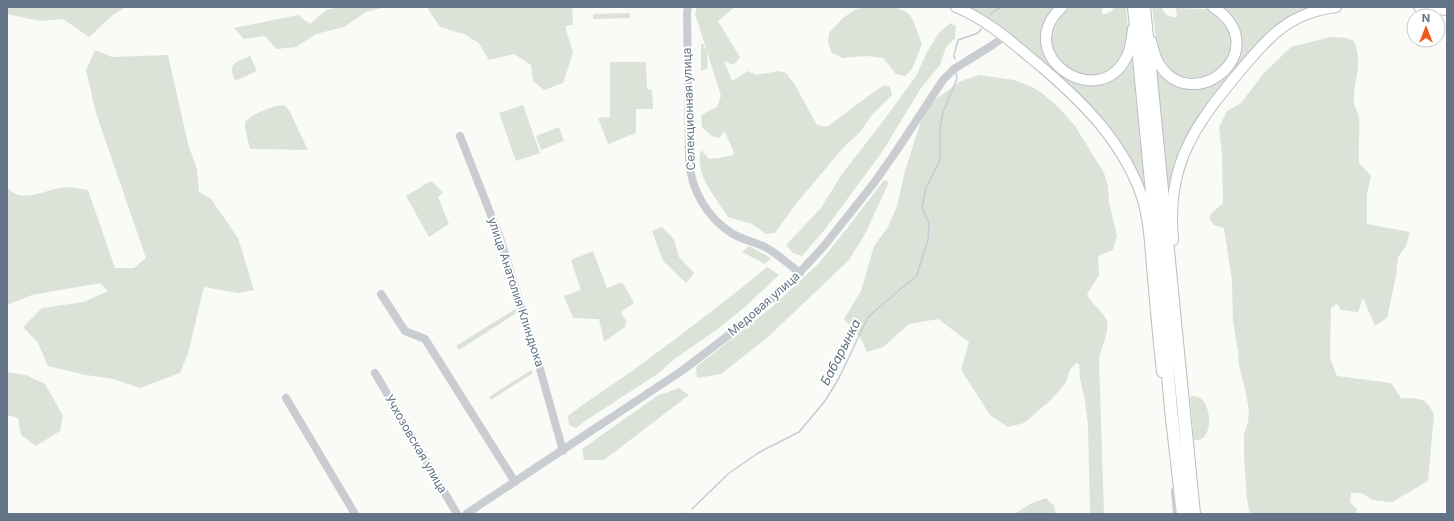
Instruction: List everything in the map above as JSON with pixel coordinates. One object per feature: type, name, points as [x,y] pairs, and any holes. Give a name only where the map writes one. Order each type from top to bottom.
[{"type":"highway","points":[[1139,13],[1180,364],[1194,514]]},
{"type":"highway","points":[[1139,13],[1171,410],[1183,514]]},
{"type":"main road","points":[[956,7],[985,22],[1005,36],[1083,104],[1114,141],[1132,172],[1142,199],[1148,228],[1158,342],[1162,372],[1171,410]]},
{"type":"main road","points":[[1062,7],[1054,16],[1049,26],[1046,37],[1048,49],[1052,59],[1066,74],[1078,79],[1089,80],[1102,79],[1117,70],[1128,55],[1139,13]]},
{"type":"main road","points":[[1139,13],[1155,55],[1163,69],[1170,76],[1179,81],[1192,84],[1213,80],[1222,74],[1230,64],[1236,48],[1235,35],[1228,20],[1213,7]]},
{"type":"main road","points":[[1180,364],[1178,295],[1172,214],[1175,184],[1189,142],[1200,122],[1216,99],[1272,35],[1289,22],[1306,14],[1321,9],[1336,7]]},
{"type":"main road","points":[[1419,7],[1447,10]]},
{"type":"street","name":"Селекционная улица","points":[[686,9],[689,160],[693,184],[700,199],[715,219],[734,234],[763,246],[778,255],[800,273]]},
{"type":"street","name":"Медовая улица","points":[[466,514],[563,451],[682,370],[734,331],[800,273],[846,220],[874,183],[943,80],[954,68],[1005,36]]},
{"type":"street","name":"улица Анатолия Клиндюка","points":[[460,136],[500,238],[533,344],[563,451]]},
{"type":"street","points":[[381,294],[405,331],[425,339],[515,482]]},
{"type":"street","name":"Учхозовская улица","points":[[375,373],[457,514]]},
{"type":"street","points":[[286,398],[355,514]]},
{"type":"street","points":[[1177,460],[1174,490],[1177,514]]},
{"type":"shaded area","points":[[7,7],[126,7],[114,14],[89,37],[63,19],[40,21],[7,14]]},
{"type":"shaded area","points":[[340,7],[386,7],[366,12],[344,27],[316,34],[296,47],[276,49],[265,36],[244,39],[234,28],[298,15],[310,24],[326,10]]},
{"type":"shaded area","points":[[429,7],[572,7],[573,25],[565,26],[573,53],[563,83],[544,90],[533,81],[531,65],[514,54],[489,60],[479,43],[464,34],[440,27],[428,9]]},
{"type":"shaded area","points":[[697,7],[735,7],[718,21],[740,57],[734,65],[724,61],[732,81],[748,71],[756,75],[779,71],[786,73],[795,85],[817,125],[827,127],[875,91],[885,85],[890,87],[892,95],[872,115],[860,132],[843,148],[795,205],[775,233],[766,234],[752,224],[728,217],[712,194],[703,177],[700,159],[701,150],[709,159],[734,155],[725,131],[719,138],[712,136],[702,127],[701,115],[717,107],[721,96],[707,52],[708,68],[701,71],[701,44],[703,44],[707,51],[695,14]]},
{"type":"shaded area","points":[[866,7],[897,8],[908,13],[911,17],[922,44],[912,69],[905,76],[896,74],[883,58],[867,56],[843,58],[832,53],[828,43],[829,33],[843,18],[856,9]]},
{"type":"shaded area","points":[[968,7],[1055,7],[1045,22],[1042,34],[1044,52],[1052,70],[1000,26]]},
{"type":"shaded area","points":[[1071,7],[1102,7],[1102,15],[1110,12],[1115,7],[1126,7],[1128,28],[1127,45],[1119,60],[1107,71],[1094,75],[1081,74],[1068,68],[1059,59],[1053,48],[1052,35],[1057,22]]},
{"type":"shaded area","points":[[1152,7],[1162,7],[1167,15],[1172,17],[1177,17],[1176,8],[1207,9],[1212,12],[1228,28],[1231,40],[1230,53],[1225,64],[1208,77],[1192,79],[1176,75],[1164,64],[1156,40]]},
{"type":"shaded area","points":[[1222,7],[1316,7],[1241,65],[1238,65],[1234,70],[1232,69],[1239,52],[1240,36],[1234,20]]},
{"type":"shaded area","points":[[630,13],[630,18],[593,19],[593,14]]},
{"type":"shaded area","points":[[950,23],[956,26],[955,38],[946,47],[940,65],[921,88],[882,152],[826,228],[802,256],[793,253],[786,245],[821,208],[842,174],[916,76],[927,52],[938,34]]},
{"type":"shaded area","points":[[1330,37],[1347,38],[1354,41],[1357,50],[1358,65],[1354,102],[1359,119],[1359,163],[1371,176],[1367,194],[1367,224],[1410,232],[1406,246],[1398,257],[1396,276],[1387,318],[1375,326],[1363,298],[1358,312],[1341,310],[1337,303],[1331,308],[1330,358],[1337,376],[1391,383],[1401,398],[1413,398],[1428,404],[1434,415],[1428,481],[1392,502],[1372,500],[1362,493],[1351,493],[1350,502],[1357,509],[1356,514],[1250,514],[1247,500],[1244,456],[1244,435],[1248,422],[1249,410],[1239,365],[1233,321],[1232,280],[1224,228],[1214,225],[1209,219],[1211,214],[1223,203],[1222,154],[1219,127],[1227,111],[1241,103],[1264,73],[1291,47]]},
{"type":"shaded area","points":[[95,50],[112,57],[168,55],[188,144],[197,169],[199,192],[211,199],[238,238],[254,290],[238,293],[204,287],[188,353],[180,373],[140,388],[114,379],[86,375],[48,366],[38,343],[23,327],[42,308],[84,302],[108,291],[100,283],[32,295],[7,305],[7,188],[13,193],[26,196],[63,187],[88,190],[115,268],[134,268],[146,258],[96,113],[86,70]]},
{"type":"shaded area","points":[[250,56],[257,71],[235,81],[232,70],[234,64]]},
{"type":"shaded area","points":[[1131,58],[1145,192],[1070,84],[1064,79],[1079,85],[1095,86],[1103,84],[1117,77],[1123,72],[1128,66]]},
{"type":"shaded area","points":[[610,62],[646,62],[647,89],[652,90],[653,109],[636,109],[636,133],[608,144],[598,118],[610,117]]},
{"type":"shaded area","points":[[1156,69],[1168,80],[1198,88],[1212,85],[1226,76],[1227,78],[1222,84],[1222,87],[1198,117],[1188,135],[1174,166],[1170,183],[1168,185]]},
{"type":"shaded area","points":[[979,75],[1014,80],[1032,87],[1043,94],[1059,108],[1075,126],[1104,173],[1108,186],[1109,202],[1117,236],[1113,250],[1098,256],[1099,275],[1087,294],[1091,301],[1104,315],[1107,323],[1107,333],[1099,359],[1104,514],[1090,514],[1088,425],[1079,364],[1076,363],[1070,370],[1066,382],[1051,400],[1024,423],[1008,427],[990,415],[961,370],[969,342],[938,319],[909,324],[883,347],[867,352],[860,337],[844,319],[861,291],[874,246],[888,227],[897,206],[905,171],[925,112],[933,101],[961,81]]},
{"type":"shaded area","points":[[284,105],[289,110],[308,150],[250,149],[245,122],[263,110]]},
{"type":"shaded area","points":[[523,105],[540,153],[516,161],[499,113]]},
{"type":"shaded area","points":[[559,127],[564,141],[541,150],[536,136]]},
{"type":"shaded area","points":[[884,180],[889,182],[865,234],[849,260],[767,338],[721,374],[697,378],[696,367],[772,307],[819,263]]},
{"type":"shaded area","points":[[431,181],[443,192],[438,197],[449,224],[429,237],[406,196]]},
{"type":"shaded area","points":[[662,227],[674,239],[679,257],[694,273],[686,283],[663,261],[652,231]]},
{"type":"shaded area","points":[[749,246],[771,258],[765,264],[742,252]]},
{"type":"shaded area","points":[[593,251],[607,288],[622,282],[634,303],[621,312],[626,321],[625,327],[604,342],[599,319],[573,318],[564,296],[581,290],[571,260]]},
{"type":"shaded area","points":[[767,267],[779,275],[746,306],[719,328],[673,360],[659,373],[576,428],[569,425],[568,416],[634,370]]},
{"type":"shaded area","points":[[515,309],[518,312],[459,350],[456,346]]},
{"type":"shaded area","points":[[531,370],[533,373],[491,400],[489,397]]},
{"type":"shaded area","points":[[7,372],[26,375],[45,384],[63,416],[60,431],[36,446],[21,435],[18,418],[7,415]]},
{"type":"shaded area","points":[[679,388],[689,395],[604,460],[584,460],[582,449],[657,396]]},
{"type":"shaded area","points":[[1192,396],[1199,398],[1205,403],[1208,410],[1209,419],[1206,435],[1201,439],[1194,440],[1190,398]]},
{"type":"shaded area","points":[[1046,498],[1054,506],[1056,514],[1016,513],[1030,504]]},
{"type":"waterway","name":"Бабарынка","points":[[990,15],[1002,7]]},
{"type":"waterway","name":"Бабарынка","points":[[955,59],[954,55],[958,40],[978,33],[981,29]]},
{"type":"waterway","name":"Бабарынка","points":[[692,509],[728,474],[758,453],[799,432],[825,401],[839,378],[868,317],[917,275],[928,240],[929,223],[922,207],[926,188],[940,160],[940,129],[943,112],[957,79],[956,73]]}]
